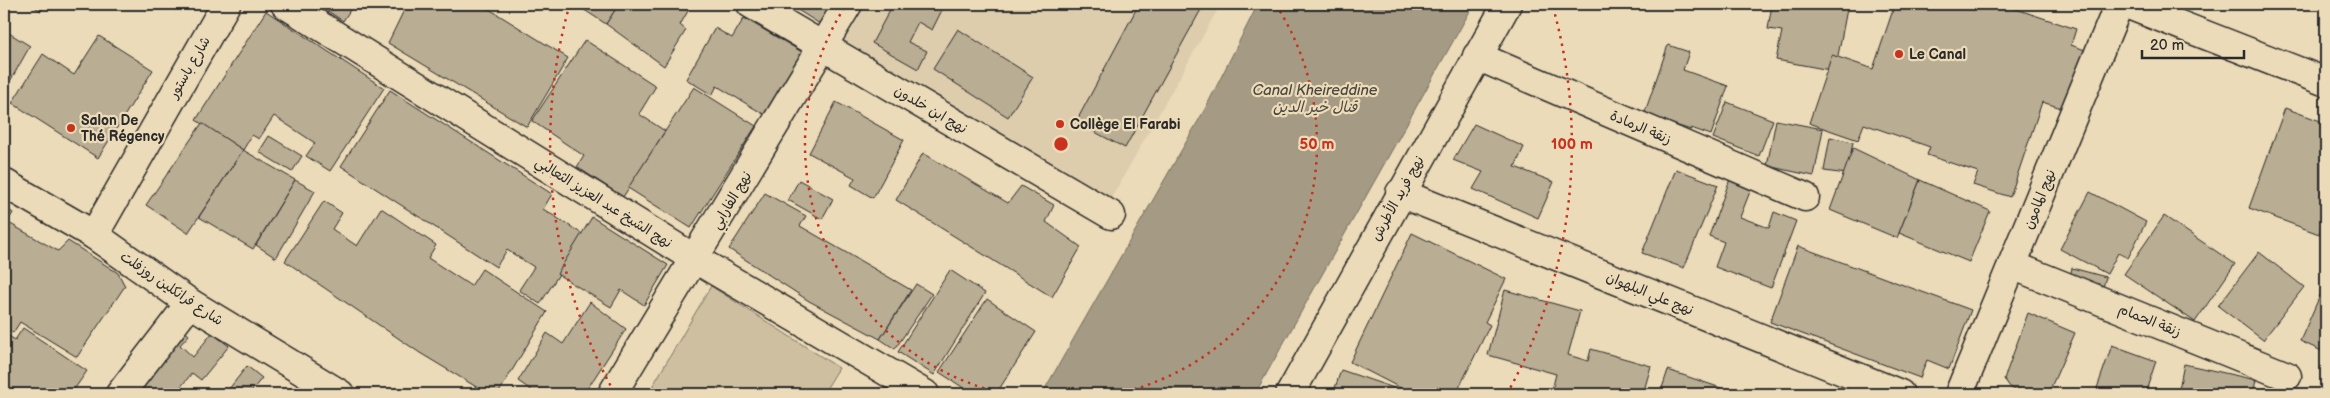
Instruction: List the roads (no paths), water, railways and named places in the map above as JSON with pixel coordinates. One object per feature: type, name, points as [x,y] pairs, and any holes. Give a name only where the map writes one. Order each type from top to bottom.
[{"type":"street","name":"شارع باستور","points":[[94,235],[226,4]]},
{"type":"street","name":"نهج الشيخ عبد العزيز الثعالبي","points":[[285,4],[695,259],[925,394]]},
{"type":"street","name":"نهج ابن خلدون","points":[[751,4],[1111,215]]},
{"type":"street","name":"نهج الفارابي","points":[[612,394],[848,4]]},
{"type":"street","name":"نهج فريد الأطرش","points":[[1290,394],[1400,193],[1507,4]]},
{"type":"street","name":"نهج المامون","points":[[1960,394],[2119,4]]},
{"type":"street","points":[[2126,4],[2326,82]]},
{"type":"street","name":"زنقة الرمادة","points":[[1477,56],[1805,197]]},
{"type":"street","name":"شارع فرانكلين روزفلت","points":[[4,183],[94,235],[190,303],[340,394]]},
{"type":"street","name":"نهج علي البلهوان","points":[[1400,193],[1900,394]]},
{"type":"street","name":"زنقة الحمام","points":[[2012,265],[2287,376]]},
{"type":"street","points":[[120,394],[190,303]]},
{"type":"water","name":"Canal Kheireddine قنال خير الدين","points":[[1258,4],[1474,4],[1255,394],[1042,394],[1205,109]]},
{"type":"place","name":"Le Canal","points":[[1899,54]]},
{"type":"place","name":"Collège El Farabi","points":[[1060,124]]},
{"type":"place","name":"Salon De Thé Régency","points":[[71,128]]}]
